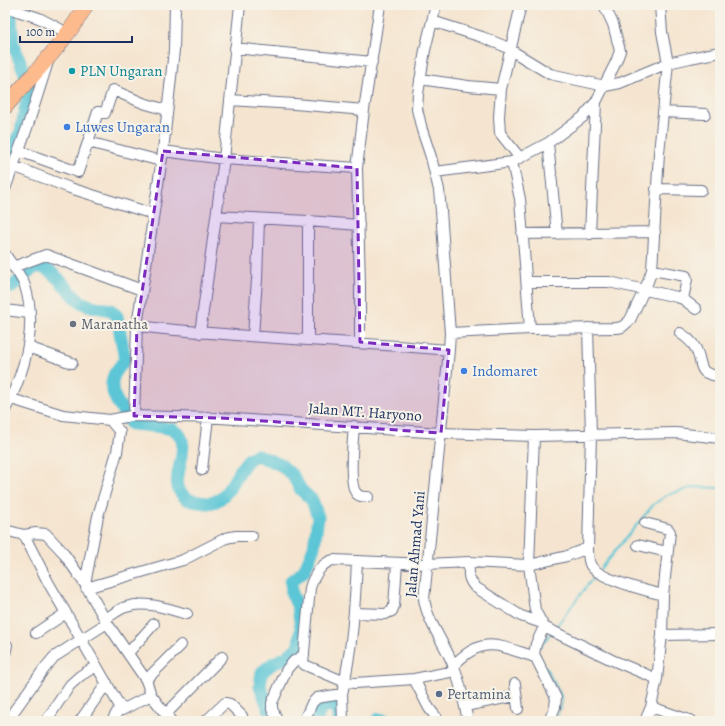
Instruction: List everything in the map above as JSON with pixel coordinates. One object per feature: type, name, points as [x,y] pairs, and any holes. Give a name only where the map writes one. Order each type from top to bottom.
[{"type":"highway","points":[[9,97],[76,5]]},
{"type":"highway","points":[[9,97],[49,58],[71,29],[86,5]]},
{"type":"street","points":[[133,416],[137,326],[162,156],[174,50],[175,5]]},
{"type":"street","points":[[200,333],[224,159],[240,5]]},
{"type":"street","points":[[360,342],[357,168],[380,5]]},
{"type":"street","name":"Jalan Ahmad Yani","points":[[436,5],[425,50],[417,110],[435,172],[442,211],[450,333],[441,433],[426,564],[424,599],[427,614],[454,668],[468,721]]},
{"type":"street","points":[[521,5],[501,89],[499,117],[500,133],[516,160],[530,329]]},
{"type":"street","points":[[435,172],[516,160],[548,143],[583,117],[596,102],[619,56],[620,50],[613,24],[604,5]]},
{"type":"street","points":[[450,333],[530,329],[617,328],[627,324],[634,314],[652,270],[656,189],[668,63],[662,32],[660,5]]},
{"type":"street","points":[[10,8],[39,18],[60,29]]},
{"type":"street","points":[[432,21],[482,37],[511,50],[550,74],[605,86],[620,83],[668,63],[720,52]]},
{"type":"street","points":[[235,48],[372,62]]},
{"type":"street","points":[[5,189],[20,151],[49,58]]},
{"type":"street","points":[[420,79],[501,89]]},
{"type":"street","points":[[20,151],[78,172],[98,112],[105,113],[113,90],[143,103],[167,110]]},
{"type":"street","points":[[230,100],[364,110]]},
{"type":"street","points":[[590,234],[596,102]]},
{"type":"street","points":[[663,112],[705,114]]},
{"type":"street","points":[[88,142],[162,156],[357,168]]},
{"type":"street","points":[[548,143],[557,234]]},
{"type":"street","points":[[13,166],[70,188],[153,214]]},
{"type":"street","points":[[656,189],[701,190]]},
{"type":"street","points":[[216,216],[308,221],[359,226]]},
{"type":"street","points":[[253,336],[259,219]]},
{"type":"street","points":[[308,221],[308,339]]},
{"type":"street","points":[[522,234],[655,232]]},
{"type":"street","points":[[5,254],[24,284],[28,300],[29,314],[28,347],[23,366],[8,398],[5,410]]},
{"type":"street","points":[[15,269],[46,255],[142,290]]},
{"type":"street","points":[[652,270],[686,276],[687,279],[683,299]]},
{"type":"street","points":[[527,282],[609,282],[683,299],[696,310]]},
{"type":"street","points":[[5,310],[29,314]]},
{"type":"street","points":[[137,326],[200,333],[360,342],[449,350]]},
{"type":"street","points":[[588,328],[591,434],[588,548],[590,564],[598,573],[616,581],[663,596]]},
{"type":"street","points":[[680,333],[696,348],[702,369],[706,373],[720,376]]},
{"type":"street","points":[[28,347],[72,363]]},
{"type":"street","name":"Jalan MT. Haryono","points":[[8,398],[63,415],[110,420],[133,416],[208,417],[441,433],[534,436],[676,433],[720,438]]},
{"type":"street","points":[[202,470],[208,417]]},
{"type":"street","points":[[86,586],[98,516],[117,452],[120,432],[110,420]]},
{"type":"street","points":[[354,426],[352,483],[356,493],[360,496],[368,497]]},
{"type":"street","points":[[534,436],[529,565],[535,610],[547,628]]},
{"type":"street","points":[[645,523],[669,530],[663,596],[662,635],[657,679],[651,706],[645,721]]},
{"type":"street","points":[[5,530],[14,531],[24,535],[36,533],[48,536],[62,551],[86,586],[106,621],[146,680],[152,695],[168,718],[222,658]]},
{"type":"street","points":[[24,535],[66,613],[121,708],[122,721]]},
{"type":"street","points":[[86,586],[183,560],[226,538],[236,536],[252,536]]},
{"type":"street","points":[[638,545],[667,552]]},
{"type":"street","points":[[535,657],[493,644],[469,651],[454,668],[414,679],[366,683],[345,682],[304,665],[303,663],[310,588],[314,578],[327,562],[333,560],[426,564],[469,562],[529,565],[567,556],[588,548]]},
{"type":"street","points":[[343,721],[342,694],[345,682],[354,613],[357,561]]},
{"type":"street","points":[[469,562],[470,581],[475,587],[521,616],[612,660],[657,679]]},
{"type":"street","points":[[354,613],[386,614],[392,611],[394,606],[397,563]]},
{"type":"street","points":[[11,721],[14,711],[54,657],[124,607],[145,604],[187,614]]},
{"type":"street","points":[[36,633],[66,613]]},
{"type":"street","points":[[128,653],[154,624]]},
{"type":"street","points":[[547,628],[535,648],[535,657],[556,698],[555,707],[549,721]]},
{"type":"street","points":[[662,635],[720,634]]},
{"type":"street","points":[[146,680],[181,645]]},
{"type":"street","points":[[278,721],[272,709],[272,702],[287,669],[294,661],[304,654]]},
{"type":"street","points":[[46,721],[70,685],[80,676],[96,666]]},
{"type":"street","points":[[414,679],[429,708],[440,721]]},
{"type":"street","points":[[80,721],[107,683]]},
{"type":"street","points":[[515,684],[518,709]]},
{"type":"street","points":[[304,721],[312,703],[316,698],[342,694]]},
{"type":"street","points":[[112,721],[121,708],[152,695]]},
{"type":"street","points":[[465,706],[516,696]]},
{"type":"street","points":[[206,721],[225,703],[230,704],[242,716],[243,721]]},
{"type":"street","points":[[651,706],[692,721]]},
{"type":"highlighted area","points":[[163,151],[357,168],[360,342],[449,350],[441,433],[220,418],[134,416],[137,326]]},
{"type":"waterway","points":[[5,159],[21,132],[26,104],[31,88],[13,44],[10,5]]},
{"type":"waterway","points":[[5,287],[12,287],[32,269],[38,267],[43,268],[55,276],[81,302],[111,310],[117,316],[125,359],[114,375],[112,381],[112,388],[116,401],[131,424],[171,429],[180,436],[183,443],[178,486],[181,493],[187,499],[206,503],[215,502],[221,498],[231,486],[244,464],[249,459],[257,455],[281,465],[293,476],[301,490],[312,500],[318,517],[314,547],[304,571],[291,581],[292,594],[298,607],[301,628],[299,646],[287,657],[272,664],[262,672],[260,686],[273,719]]},
{"type":"waterway","points":[[600,569],[654,504],[667,495],[694,487],[720,488]]},
{"type":"waterway","points":[[555,628],[596,574]]},
{"type":"waterway","points":[[540,647],[551,633]]},
{"type":"waterway","points":[[545,666],[560,694],[562,702],[555,721]]},
{"type":"waterway","points":[[316,721],[320,710],[328,704],[337,710],[339,721]]},
{"type":"waterway","points":[[378,721],[379,719],[389,721]]},
{"type":"place","name":"PLN Ungaran","points":[[72,71]]},
{"type":"place","name":"Luwes Ungaran","points":[[67,127]]},
{"type":"place","name":"Maranatha","points":[[73,324]]},
{"type":"place","name":"Indomaret","points":[[464,371]]},
{"type":"place","name":"Pertamina","points":[[439,694]]}]
